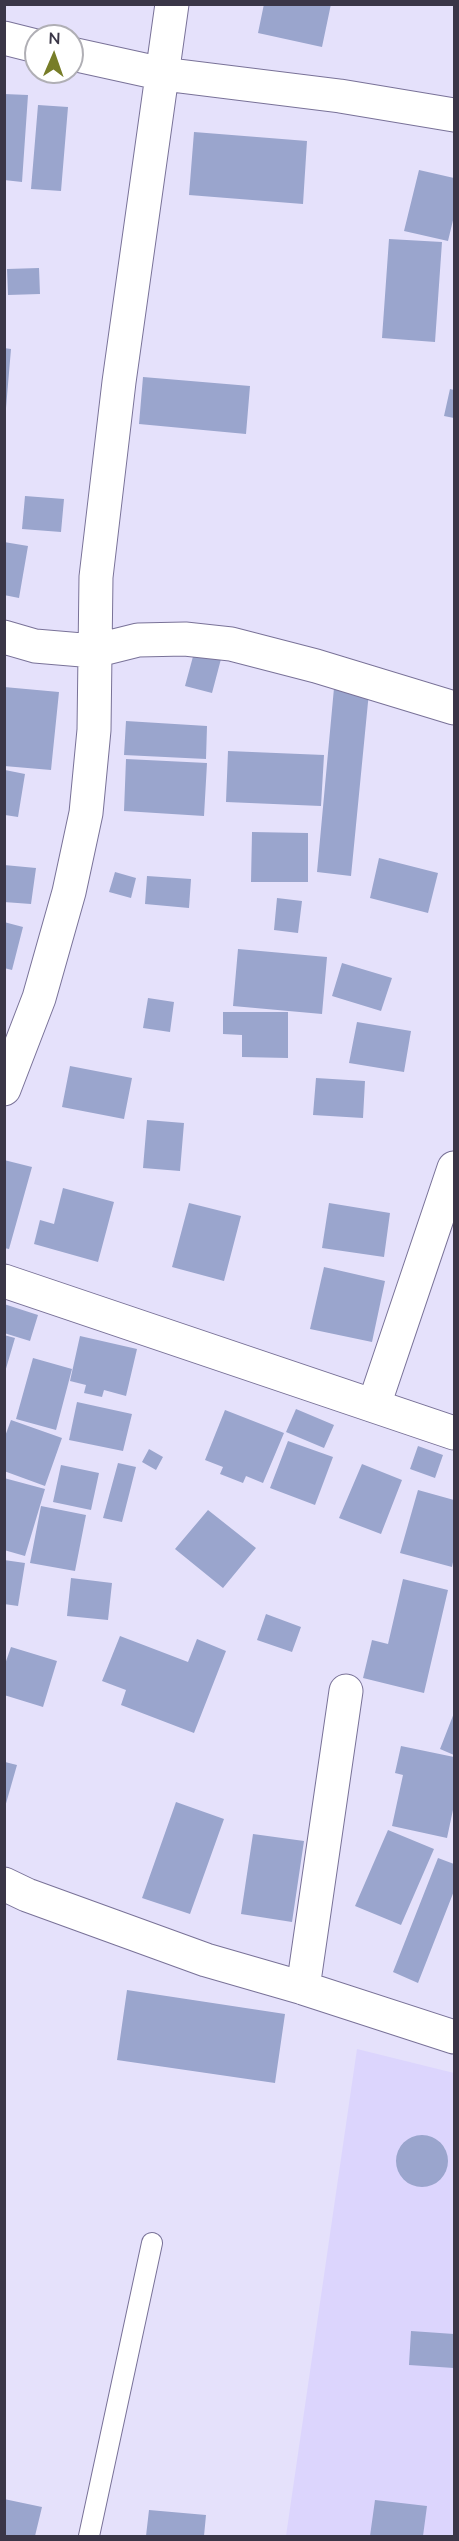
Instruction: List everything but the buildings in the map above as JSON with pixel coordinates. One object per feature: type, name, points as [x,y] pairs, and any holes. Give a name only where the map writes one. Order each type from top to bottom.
[{"type":"street","points":[[4,1089],[39,998],[69,892],[83,824],[94,730],[96,577],[172,4]]},
{"type":"street","points":[[4,38],[24,43]]},
{"type":"street","points":[[84,57],[163,75],[340,96],[454,115]]},
{"type":"street","points":[[4,637],[35,646],[94,651],[138,640],[185,639],[231,644],[316,666],[454,708]]},
{"type":"street","points":[[374,1405],[454,1168]]},
{"type":"street","points":[[4,1281],[454,1433]]},
{"type":"street","points":[[303,1988],[346,1691]]},
{"type":"street","points":[[4,1884],[27,1895],[206,1960],[303,1988],[454,2037]]},
{"type":"lane","points":[[89,2536],[152,2243]]},
{"type":"shaded area","points":[[357,2049],[454,2073],[454,2536],[286,2536]]}]
